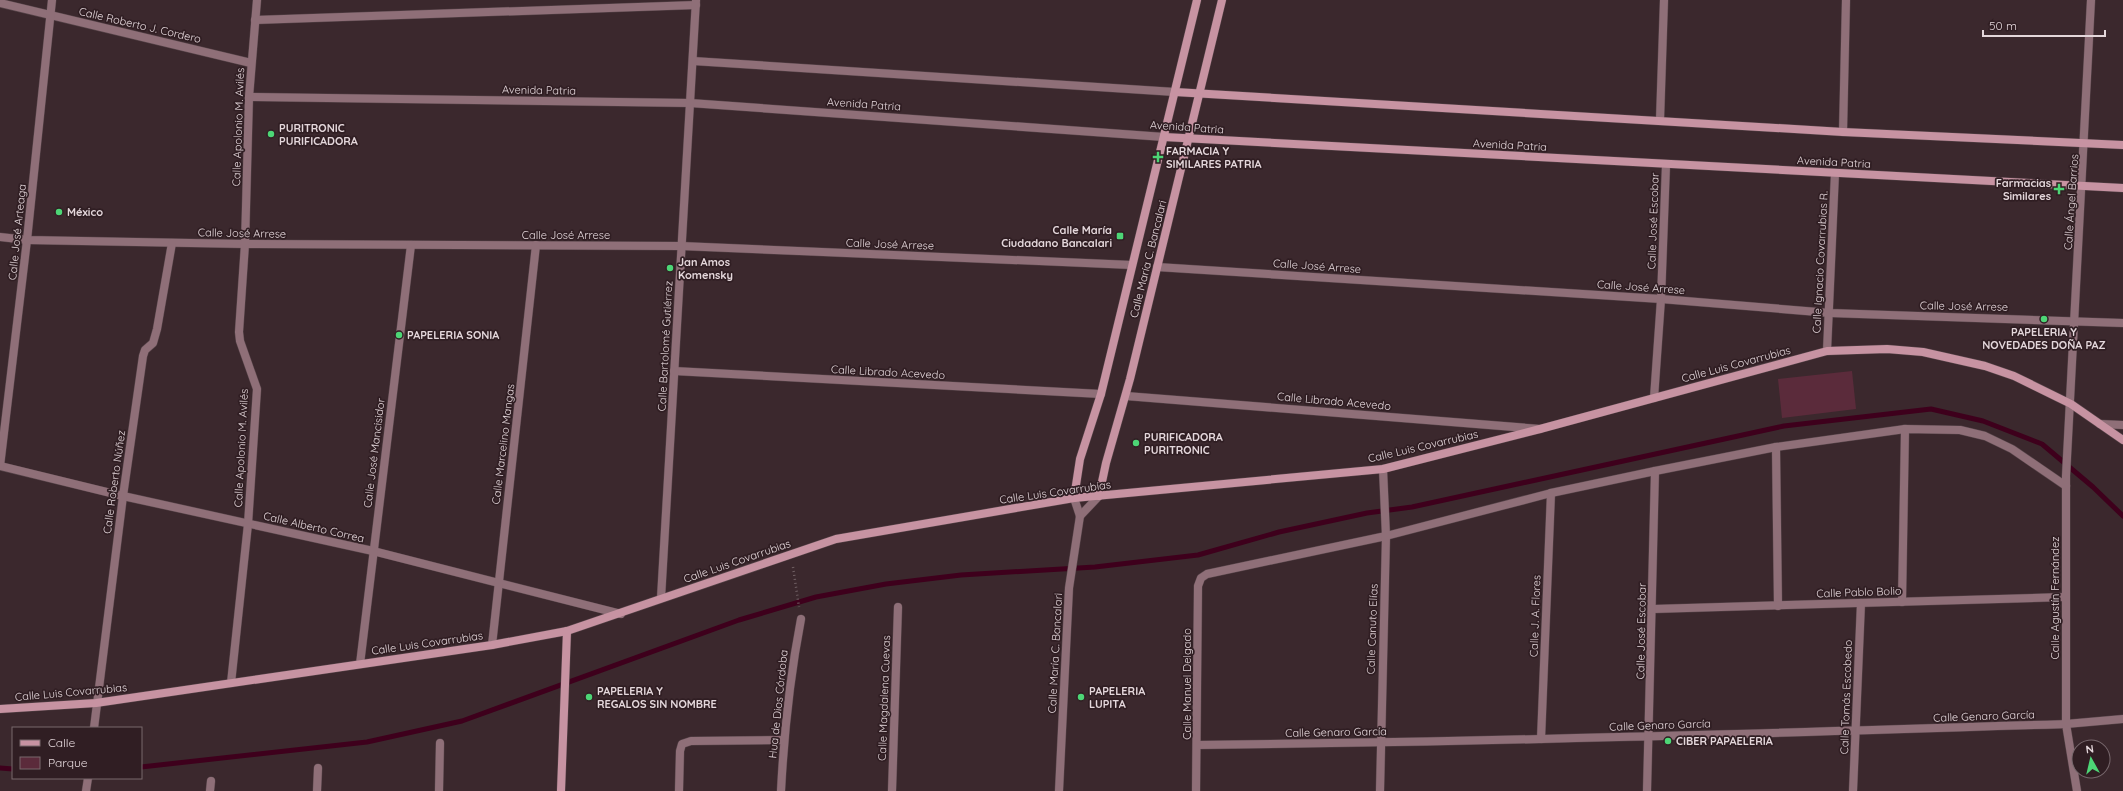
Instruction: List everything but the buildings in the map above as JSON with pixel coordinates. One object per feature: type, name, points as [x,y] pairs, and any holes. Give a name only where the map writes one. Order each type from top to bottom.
[{"type":"street","name":"Calle José Arteaga","points":[[0,466],[27,240],[52,0]]},
{"type":"street","name":"Calle Apolonio M. Avilés","points":[[231,683],[248,524],[257,389],[252,369],[240,341],[239,332],[245,244],[249,96],[257,0]]},
{"type":"street","name":"Calle María C. Bancalari","points":[[1059,791],[1069,588],[1080,516],[1074,498],[1080,459],[1101,394],[1197,0]]},
{"type":"street","name":"Calle María C. Bancalari","points":[[1099,496],[1106,463],[1126,396],[1222,0]]},
{"type":"street","points":[[1660,120],[1664,0]]},
{"type":"street","points":[[1843,132],[1846,0]]},
{"type":"street","name":"Calle Ángel Barrios","points":[[2071,404],[2074,320],[2083,187],[2092,0]]},
{"type":"street","name":"Calle Roberto J. Cordero","points":[[0,3],[251,63]]},
{"type":"street","points":[[255,20],[696,3]]},
{"type":"street","name":"Calle Bartolomé Gutiérrez","points":[[661,598],[696,3]]},
{"type":"street","points":[[692,61],[1175,92],[1843,132],[2123,145]]},
{"type":"street","name":"Avenida Patria","points":[[249,96],[690,103],[1188,139],[2123,188]]},
{"type":"street","name":"Calle José Escobar","points":[[1654,398],[1661,299],[1666,165]]},
{"type":"street","name":"Calle Ignacio Covarrubias R.","points":[[1827,351],[1830,314],[1835,173]]},
{"type":"street","name":"Calle José Arrese","points":[[0,237],[27,240],[245,244],[682,246],[1132,265]]},
{"type":"street","name":"Calle Roberto Núñez","points":[[94,727],[123,496],[143,353],[152,343],[157,329],[172,243]]},
{"type":"street","name":"Calle José Mancisidor","points":[[360,664],[372,552],[411,245]]},
{"type":"street","name":"Calle Marcelino Mangas","points":[[492,645],[536,245]]},
{"type":"street","name":"Calle José Arrese","points":[[1157,267],[1661,299],[1830,314],[2074,320],[2123,323]]},
{"type":"street","name":"Calle Luis Covarrubias","points":[[0,709],[96,703],[492,645],[567,631],[622,614],[661,598],[836,539],[1074,498],[1383,469],[1540,429],[1827,351],[1887,349],[1923,352],[1985,366],[2014,376],[2071,404],[2123,440]]},
{"type":"street","name":"Calle Librado Acevedo","points":[[674,371],[1101,394]]},
{"type":"street","name":"Calle Librado Acevedo","points":[[1126,396],[1540,429]]},
{"type":"street","name":"Calle Agustín Fernández","points":[[2071,404],[2066,476],[2066,724],[2077,791]]},
{"type":"street","points":[[2100,424],[2123,425]]},
{"type":"street","points":[[1902,602],[1905,429]]},
{"type":"street","points":[[1385,532],[1550,493],[1776,447],[1905,429],[1960,430],[1985,436],[2012,449],[2066,486]]},
{"type":"street","points":[[1776,447],[1778,606]]},
{"type":"street","name":"Calle Alberto Correa","points":[[0,466],[123,496],[372,552],[622,614]]},
{"type":"street","name":"Calle Canuto Elías","points":[[1380,791],[1385,532],[1383,469]]},
{"type":"street","name":"Calle José Escobar","points":[[1647,791],[1653,609],[1655,471]]},
{"type":"street","name":"Calle J. A. Flores","points":[[1541,739],[1550,493]]},
{"type":"street","points":[[1080,516],[1099,496]]},
{"type":"street","name":"Calle Manuel Delgado","points":[[1196,791],[1198,745],[1198,586],[1201,578],[1213,572],[1385,532]]},
{"type":"street","name":"Calle Pablo Bolio","points":[[1653,609],[2065,597]]},
{"type":"street","name":"Calle Tomás Escobedo","points":[[1853,791],[1861,603]]},
{"type":"street","name":"Calle Magdalena Cuevas","points":[[892,791],[898,606]]},
{"type":"street","name":"Hua de Dios Córdoba","points":[[781,791],[784,740],[794,653],[801,619]]},
{"type":"street","points":[[561,791],[567,631]]},
{"type":"street","name":"Calle Genaro García","points":[[1198,745],[1541,739],[2066,724],[2123,720]]},
{"type":"street","points":[[679,791],[680,751],[682,744],[692,741],[784,740]]},
{"type":"street","points":[[439,791],[440,743]]},
{"type":"street","points":[[317,791],[318,768]]},
{"type":"street","points":[[86,789],[88,779]]},
{"type":"street","points":[[210,791],[211,781]]},
{"type":"path","points":[[795,582],[799,605]]},
{"type":"green space","points":[[1852,371],[1856,409],[1782,418],[1778,379]]},
{"type":"waterway","points":[[142,767],[367,742],[462,721],[739,620],[816,597],[886,584],[961,575],[1095,567],[1198,555],[1279,532],[1367,513],[1412,507],[1784,426],[1931,409],[1983,421],[2042,444],[2093,487],[2123,516]]},
{"type":"waterway","points":[[0,768],[12,769]]},
{"type":"place","name":"PURITRONIC PURIFICADORA","points":[[271,134]]},
{"type":"place","name":"FARMACIA Y SIMILARES PATRIA","points":[[1158,157]]},
{"type":"place","name":"Farmacias Similares","points":[[2059,189]]},
{"type":"place","name":"México","points":[[59,212]]},
{"type":"place","name":"Calle María Ciudadano Bancalari","points":[[1120,236]]},
{"type":"place","name":"Jan Amos Komensky","points":[[670,268]]},
{"type":"place","name":"PAPELERIA Y NOVEDADES DOÑA PAZ","points":[[2044,319]]},
{"type":"place","name":"PAPELERIA SONIA","points":[[399,335]]},
{"type":"place","name":"PURIFICADORA PURITRONIC","points":[[1136,443]]},
{"type":"place","name":"PAPELERIA Y REGALOS SIN NOMBRE","points":[[589,697]]},
{"type":"place","name":"PAPELERIA LUPITA","points":[[1081,697]]},
{"type":"place","name":"CIBER PAPAELERIA","points":[[1668,741]]}]
